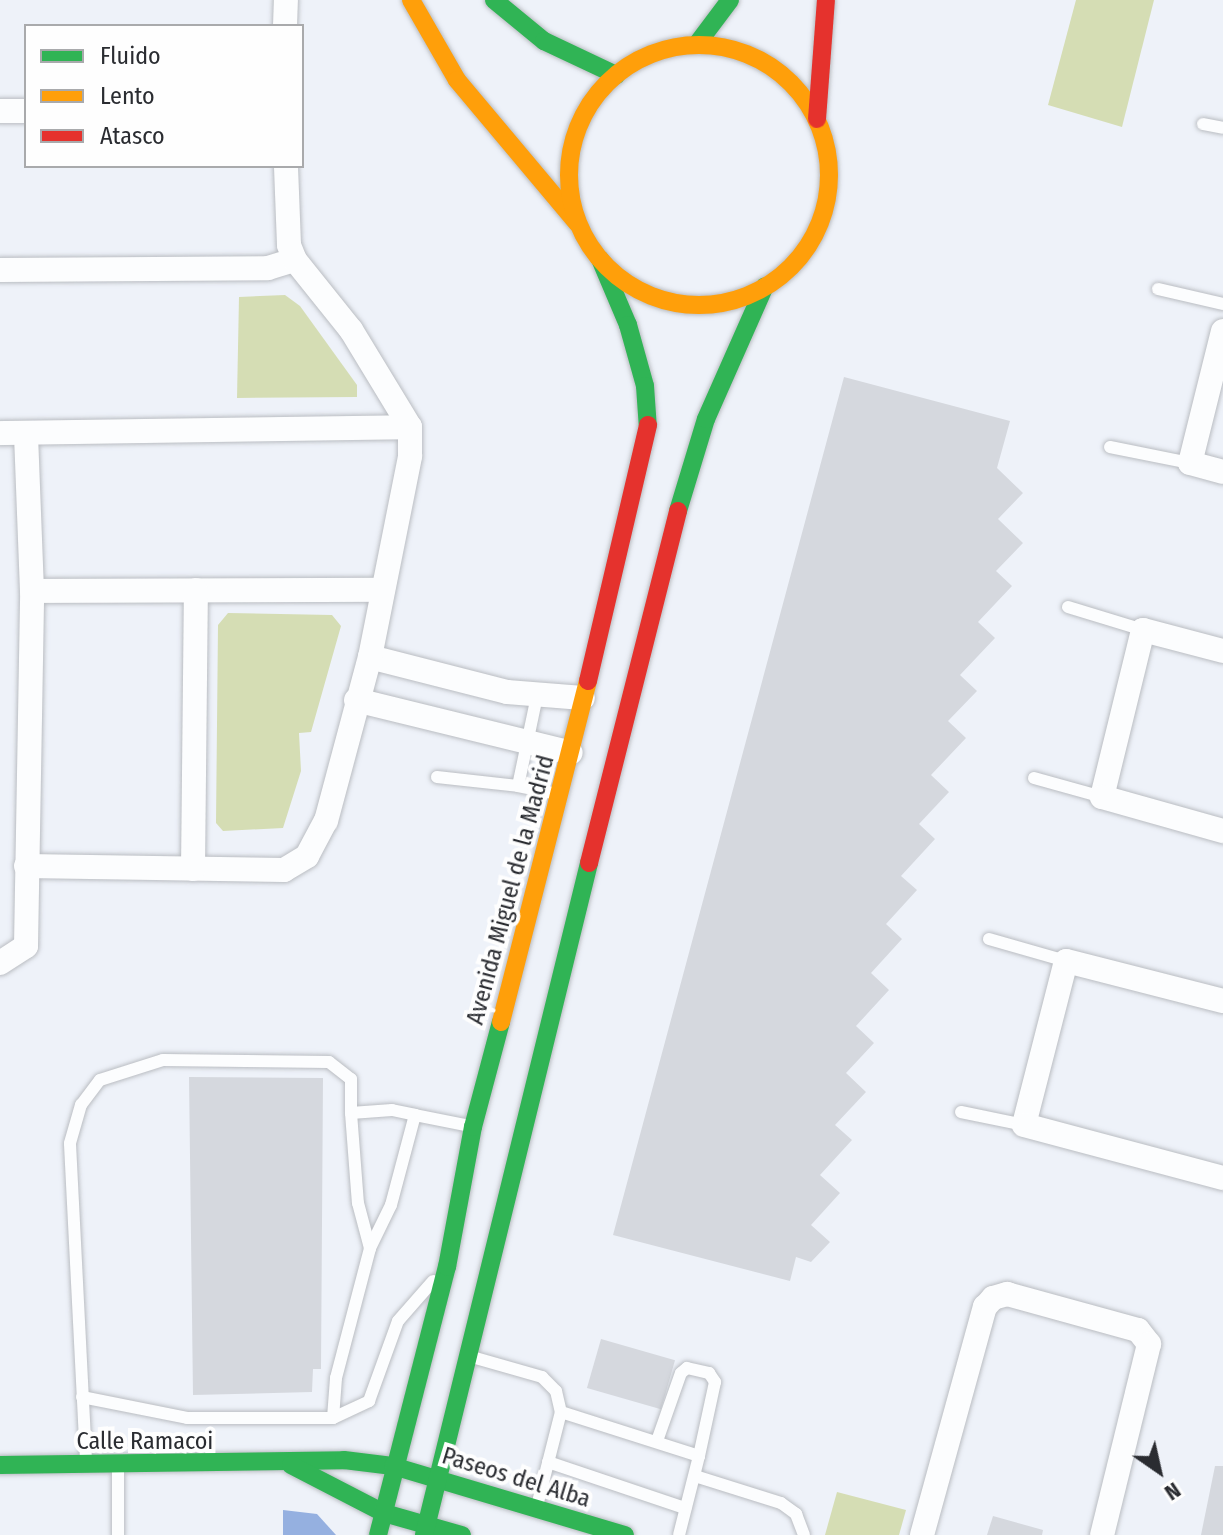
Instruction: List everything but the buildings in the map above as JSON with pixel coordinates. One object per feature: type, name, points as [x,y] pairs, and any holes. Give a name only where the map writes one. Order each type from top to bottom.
[{"type":"main road","points":[[411,0],[457,80],[580,226],[600,259],[648,295],[677,303],[708,304],[765,286],[791,267],[824,212],[830,181],[817,119],[826,0]]},
{"type":"main road","points":[[494,0],[544,41],[616,75]]},
{"type":"main road","points":[[697,44],[730,0]]},
{"type":"main road","points":[[580,226],[569,180],[576,133],[593,101],[616,75],[654,53],[697,44],[734,49],[768,64],[797,87],[817,119]]},
{"type":"main road","name":"Avenida Miguel de la Madrid","points":[[378,1535],[393,1466],[447,1267],[473,1127],[561,794],[648,430],[641,371],[600,259]]},
{"type":"main road","points":[[425,1530],[661,568],[706,419],[765,286]]},
{"type":"main road","name":"Calle Ramacoi","points":[[0,1465],[291,1465],[344,1460],[393,1466]]},
{"type":"main road","name":"Calle Ramacoi","points":[[291,1465],[384,1513]]},
{"type":"main road","name":"Paseos del Alba","points":[[393,1466],[625,1535]]},
{"type":"main road","points":[[384,1513],[425,1530],[462,1535]]},
{"type":"street","points":[[285,24],[286,0]]},
{"type":"street","points":[[0,111],[24,111]]},
{"type":"street","points":[[26,866],[284,870],[307,856],[318,841],[332,803],[356,700],[370,657],[410,456],[410,427],[351,330],[295,260],[289,245],[286,168]]},
{"type":"street","points":[[0,270],[268,268],[295,260]]},
{"type":"street","points":[[1223,331],[1190,463],[1223,472]]},
{"type":"street","points":[[0,433],[410,427]]},
{"type":"street","points":[[0,963],[26,946],[32,591],[26,434]]},
{"type":"street","points":[[193,869],[196,590]]},
{"type":"street","points":[[32,591],[382,590]]},
{"type":"street","points":[[1223,651],[1143,630],[1102,797],[1223,831]]},
{"type":"street","points":[[370,657],[449,680],[537,696],[583,698]]},
{"type":"street","points":[[356,700],[529,747],[571,753]]},
{"type":"street","points":[[1223,1001],[1066,961],[1024,1125],[1223,1178]]},
{"type":"street","points":[[922,1535],[985,1307],[993,1298],[1007,1294],[1138,1330],[1149,1344],[1102,1535]]},
{"type":"lane","points":[[1203,124],[1223,128]]},
{"type":"lane","points":[[1158,289],[1223,304]]},
{"type":"lane","points":[[1110,447],[1190,463]]},
{"type":"lane","points":[[1068,607],[1143,630]]},
{"type":"lane","points":[[518,786],[529,747],[537,696]]},
{"type":"lane","points":[[437,777],[561,794]]},
{"type":"lane","points":[[1034,778],[1102,797]]},
{"type":"lane","points":[[989,939],[1066,961]]},
{"type":"lane","points":[[86,1467],[70,1143],[81,1105],[100,1080],[163,1060],[329,1062],[351,1079],[358,1203],[370,1248]]},
{"type":"lane","points":[[961,1112],[1024,1125]]},
{"type":"lane","points":[[351,1113],[415,1115],[473,1127]]},
{"type":"lane","points":[[333,1418],[336,1378],[370,1248],[391,1205],[415,1115]]},
{"type":"lane","points":[[82,1397],[187,1418],[333,1418],[369,1401],[398,1321],[447,1267]]},
{"type":"lane","points":[[468,1356],[542,1377],[556,1391],[561,1412],[536,1511]]},
{"type":"lane","points":[[657,1441],[681,1373],[687,1368],[709,1373],[715,1382],[679,1535]]},
{"type":"lane","points":[[561,1412],[699,1456]]},
{"type":"lane","points":[[548,1462],[685,1508]]},
{"type":"lane","points":[[118,1467],[118,1535]]},
{"type":"lane","points":[[695,1476],[781,1503],[796,1514],[804,1535]]},
{"type":"green space","points":[[1076,0],[1154,0],[1122,127],[1048,105]]},
{"type":"green space","points":[[285,295],[300,306],[357,385],[357,397],[237,398],[239,297]]},
{"type":"green space","points":[[228,613],[332,615],[341,626],[311,732],[299,733],[301,771],[283,828],[223,831],[216,823],[218,625]]},
{"type":"green space","points":[[837,1492],[906,1510],[899,1535],[825,1535]]},
{"type":"water","points":[[283,1510],[317,1514],[336,1535],[283,1535]]},
{"type":"traffic: fast","points":[[494,0],[544,41],[616,75]]},
{"type":"traffic: fast","points":[[697,44],[730,0]]},
{"type":"traffic: fast","points":[[600,259],[628,325],[645,386],[648,425]]},
{"type":"traffic: fast","points":[[678,511],[706,419],[765,286]]},
{"type":"traffic: fast","points":[[424,1535],[589,863]]},
{"type":"traffic: fast","points":[[378,1535],[447,1267],[473,1127],[501,1022]]},
{"type":"traffic: fast","points":[[0,1465],[344,1460],[393,1466],[625,1535]]},
{"type":"traffic: fast","points":[[291,1465],[384,1513],[462,1535]]},
{"type":"traffic: slow","points":[[411,0],[457,80],[577,223]]},
{"type":"traffic: slow","points":[[699,45],[749,55],[791,83],[819,125],[829,175],[819,225],[791,267],[749,295],[699,305],[649,295],[607,267],[579,225],[569,175],[579,125],[607,83],[649,55],[699,45]]},
{"type":"traffic: slow","points":[[501,1022],[588,681]]},
{"type":"traffic: jam","points":[[817,119],[826,0]]},
{"type":"traffic: jam","points":[[588,681],[648,425]]},
{"type":"traffic: jam","points":[[589,863],[678,511]]}]
